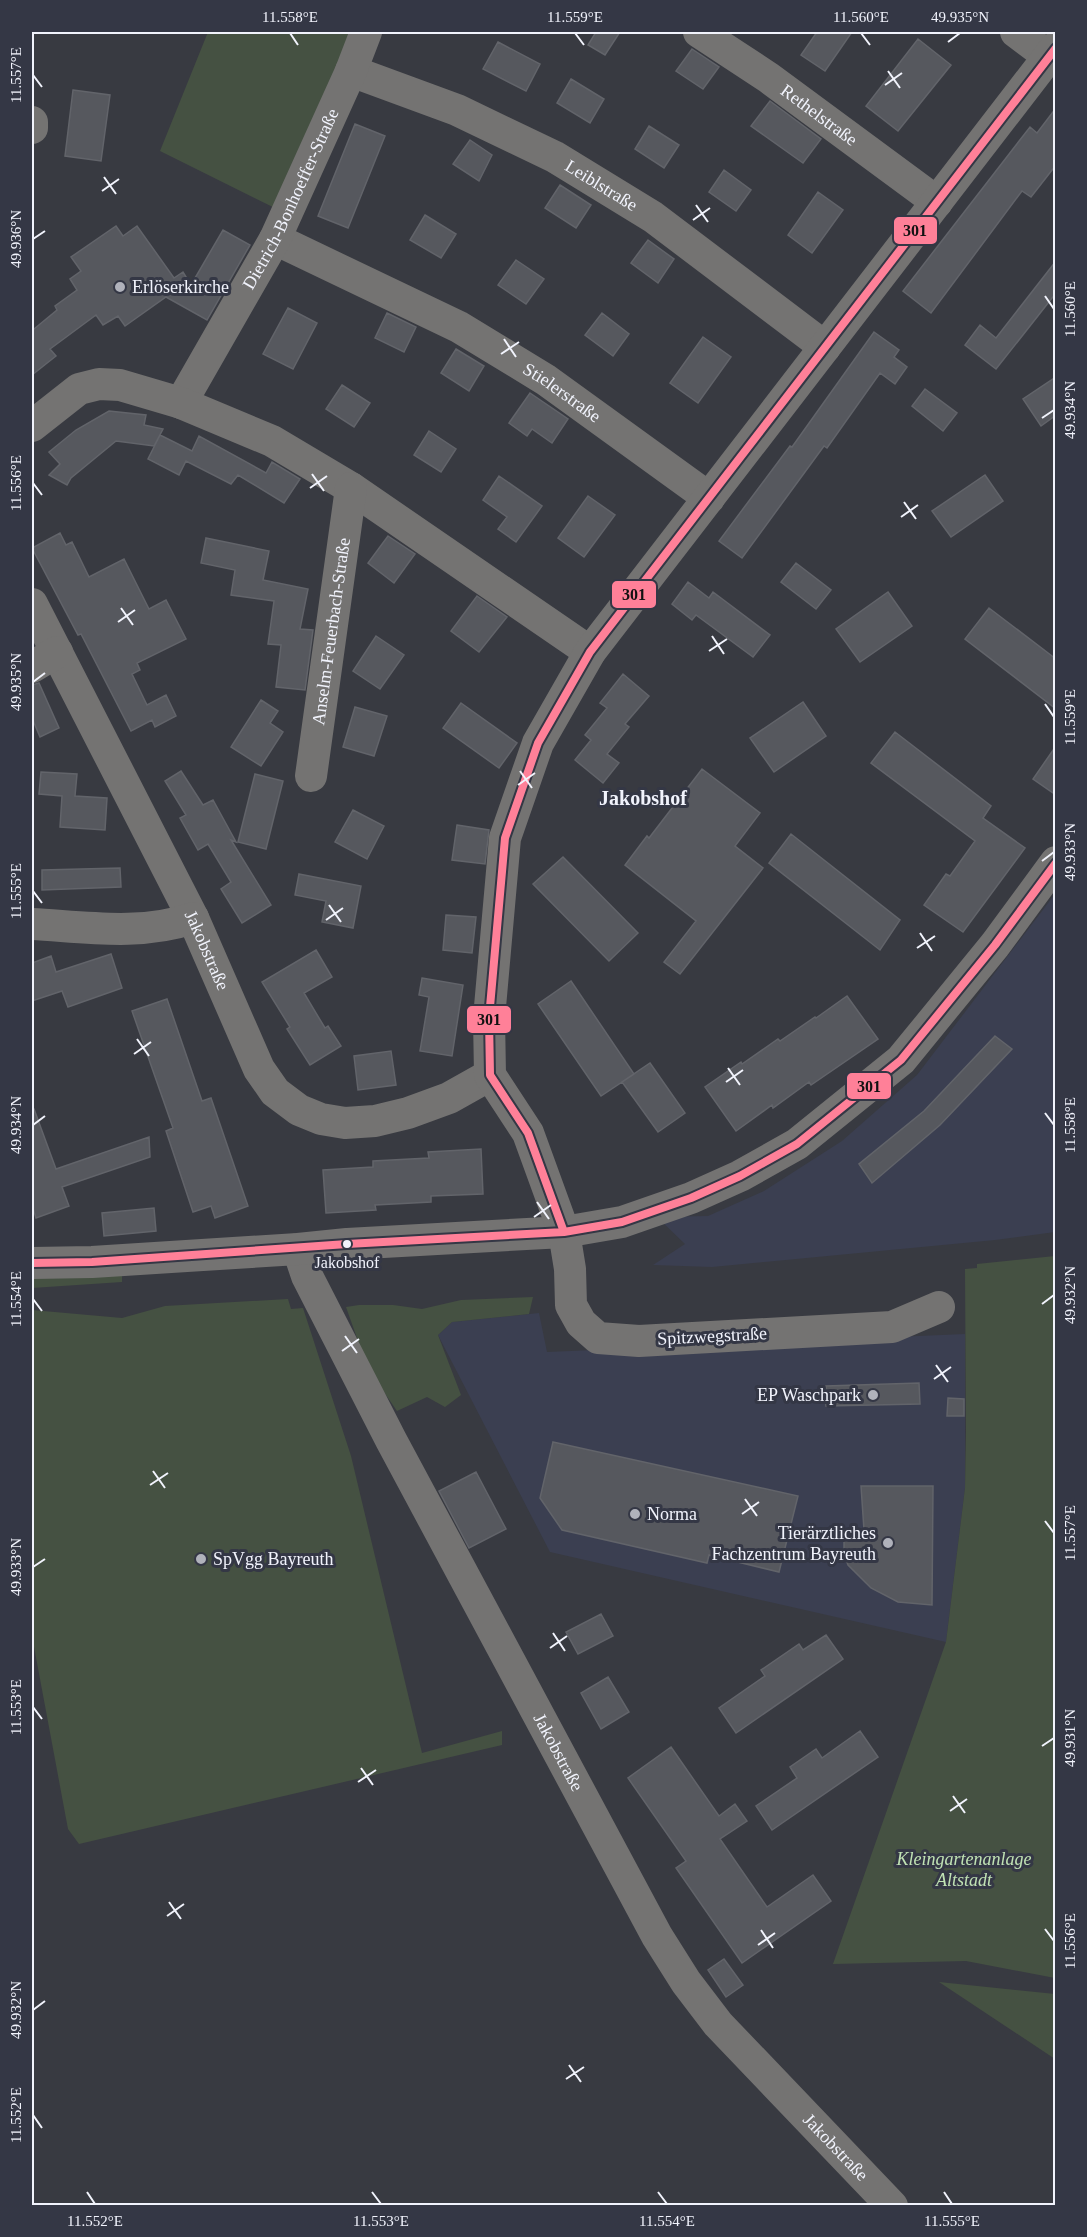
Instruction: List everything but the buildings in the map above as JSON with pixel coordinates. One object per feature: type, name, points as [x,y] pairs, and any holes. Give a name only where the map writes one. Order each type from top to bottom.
[{"type":"street","name":"Dietrich-Bonhoeffer-Straße","points":[[181,403],[275,239],[351,71],[366,32]]},
{"type":"street","name":"Rethelstraße","points":[[699,32],[769,78],[937,202]]},
{"type":"street","points":[[564,1232],[528,1133],[490,1076],[489,1018],[505,838],[538,742],[590,652],[1052,51],[1016,32]]},
{"type":"street","name":"Leiblstraße","points":[[351,71],[457,110],[555,157],[653,217],[825,347]]},
{"type":"street","name":"Stielerstraße","points":[[275,239],[459,327],[546,380],[709,498]]},
{"type":"street","points":[[32,426],[79,389],[99,384],[120,385],[181,403],[272,441],[351,488],[590,652]]},
{"type":"street","name":"Anselm-Feuerbach-Straße","points":[[311,776],[351,488]]},
{"type":"street","name":"Jakobstraße","points":[[32,604],[44,660],[193,918],[259,1069],[275,1092],[299,1110],[321,1119],[345,1123],[375,1121],[408,1113],[449,1098],[490,1076]]},
{"type":"street","points":[[32,1263],[92,1262],[564,1232],[622,1222],[692,1198],[740,1176],[797,1144],[901,1059],[995,945],[1056,862]]},
{"type":"street","points":[[32,924],[140,930],[172,926],[193,918]]},
{"type":"street","name":"Spitzwegstraße","points":[[564,1232],[570,1269],[571,1305],[581,1323],[598,1338],[639,1341],[892,1328],[939,1307]]},
{"type":"street","name":"Jakobstraße","points":[[298,1249],[307,1276],[387,1431],[652,1925],[686,1982],[722,2029],[892,2205]]},
{"type":"shaded area","points":[[1055,894],[1055,1232],[995,1240],[712,1267],[653,1265],[685,1244],[657,1217],[708,1216],[764,1191],[842,1141],[917,1075]]},
{"type":"shaded area","points":[[539,1313],[547,1352],[965,1334],[965,1488],[946,1642],[550,1552],[438,1335],[452,1322]]},
{"type":"green space","points":[[208,32],[356,32],[289,215],[160,151]]},
{"type":"green space","name":"Kleingartenanlage Altstadt","points":[[1055,1256],[1055,1978],[966,1961],[833,1964],[946,1642],[965,1488],[965,1269],[977,1268],[977,1264]]},
{"type":"green space","points":[[122,1275],[122,1282],[32,1288],[32,1278]]},
{"type":"green space","points":[[533,1297],[529,1314],[452,1322],[438,1335],[461,1395],[445,1407],[427,1397],[397,1411],[368,1369],[346,1307],[393,1305],[422,1309],[461,1300]]},
{"type":"green space","points":[[288,1299],[291,1309],[303,1308],[351,1456],[422,1753],[502,1731],[502,1745],[79,1844],[68,1829],[32,1636],[32,1310],[122,1318],[165,1306]]},
{"type":"green space","points":[[939,1982],[1055,1994],[1055,2059]]},
{"type":"transit line","name":"301","points":[[564,1232],[528,1133],[490,1075],[489,1018],[505,838],[538,743],[590,652],[1056,48]]},
{"type":"transit line","name":"301","points":[[32,1263],[92,1262],[564,1232],[622,1222],[691,1198],[740,1176],[797,1144],[901,1060],[995,945],[1056,863]]},
{"type":"place","name":"Erlöserkirche","points":[[120,287]]},
{"type":"place","name":"Jakobshof","points":[[347,1244]]},
{"type":"place","name":"EP Waschpark","points":[[873,1395]]},
{"type":"place","name":"Norma","points":[[635,1514]]},
{"type":"place","name":"Tierärztliches Fachzentrum Bayreuth","points":[[888,1543]]},
{"type":"place","name":"SpVgg Bayreuth","points":[[201,1559]]},
{"type":"district","name":"Jakobshof","points":[[643,798]]}]
